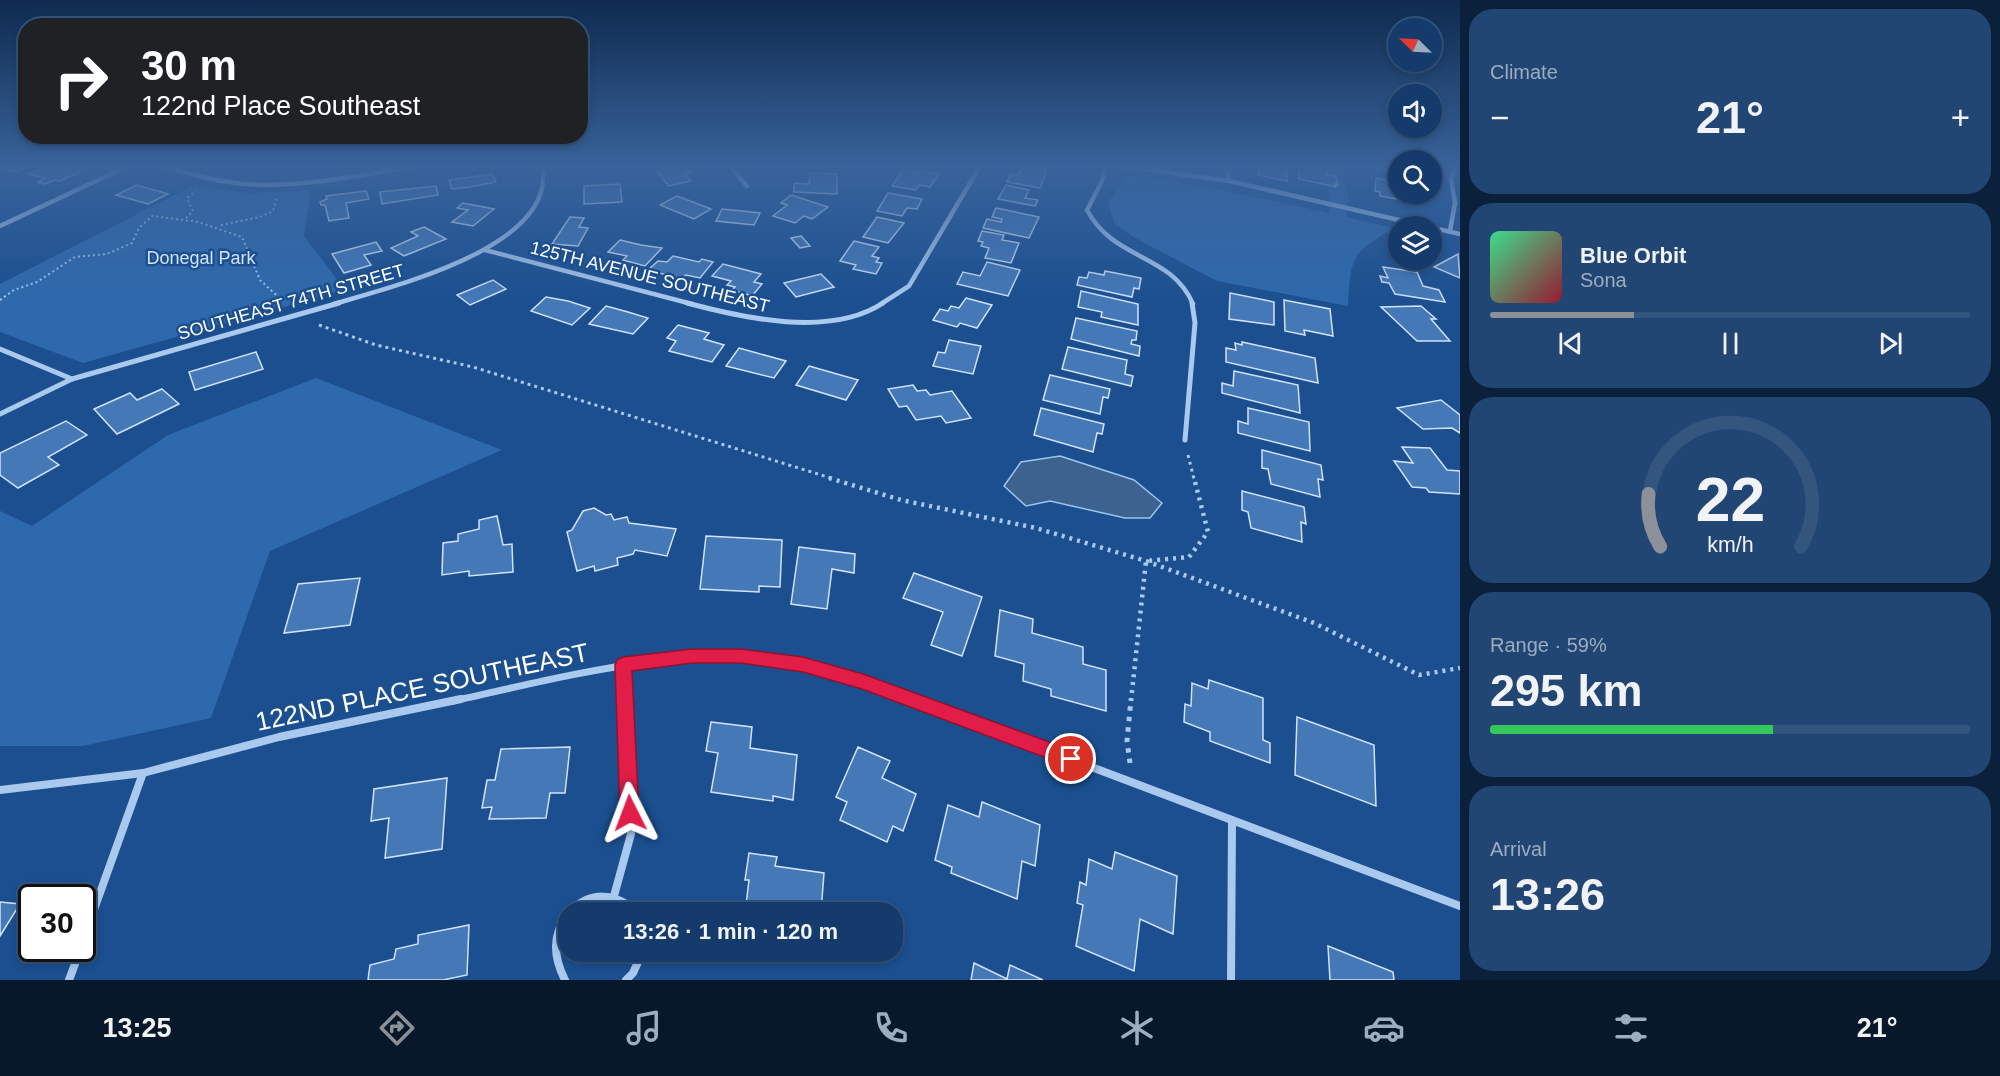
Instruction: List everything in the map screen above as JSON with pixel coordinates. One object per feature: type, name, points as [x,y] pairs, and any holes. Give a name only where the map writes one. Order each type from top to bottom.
[{"type":"street","points":[[0,226],[30,212]]},
{"type":"street","name":"SOUTHEAST 74TH STREET","points":[[0,414],[72,378],[299,315],[414,280],[485,250],[510,233],[531,212]]},
{"type":"street","name":"125TH AVENUE SOUTHEAST","points":[[485,250],[745,317],[798,323],[845,318],[874,309],[896,298],[909,286],[953,212]]},
{"type":"street","points":[[1088,212],[1091,223],[1110,242],[1151,261],[1183,282],[1194,308],[1185,440]]},
{"type":"street","points":[[1365,212],[1460,234]]},
{"type":"street","points":[[1450,231],[1453,212]]},
{"type":"street","points":[[0,350],[72,378]]},
{"type":"street","name":"122ND PLACE SOUTHEAST","points":[[0,790],[143,773],[279,737],[623,665],[692,656],[731,656],[803,664],[863,681],[1133,782],[1232,822],[1460,906]]},
{"type":"street","points":[[614,896],[631,834],[623,665]]},
{"type":"street","points":[[96,904],[143,773]]},
{"type":"street","points":[[1231,980],[1232,822]]},
{"type":"street","points":[[582,902],[600,895],[614,896],[627,902]]},
{"type":"street","points":[[558,931],[554,950],[557,966],[565,980]]},
{"type":"street","points":[[69,980],[76,962]]},
{"type":"street","points":[[626,980],[633,973],[638,962]]},
{"type":"path","points":[[185,218],[192,212]]},
{"type":"path","points":[[221,225],[270,212]]},
{"type":"path","points":[[0,300],[15,290],[37,282],[75,258],[107,254],[132,243],[139,228],[152,216],[185,218],[221,225],[242,237],[260,280],[299,315],[376,345],[473,367],[901,500],[1036,528],[1146,561],[1314,623],[1419,675],[1460,668]]},
{"type":"path","points":[[1146,561],[1190,557],[1208,532],[1185,440]]},
{"type":"path","points":[[1133,782],[1127,741],[1146,561]]},
{"type":"green space","name":"Donegal Park","points":[[142,212],[308,212],[304,236],[345,290],[83,363],[0,332],[0,284]]},
{"type":"green space","points":[[1111,212],[1347,212],[1346,217],[1388,227],[1388,232],[1369,244],[1356,258],[1350,276],[1348,306],[1217,281],[1137,239],[1115,224]]},
{"type":"green space","points":[[316,378],[502,450],[270,551],[211,718],[83,746],[0,746],[0,511],[32,526],[168,435]]},
{"type":"shaded area","points":[[1060,456],[1134,480],[1162,503],[1150,518],[1125,518],[1050,501],[1026,506],[1004,486],[1021,462]]},
{"type":"building","points":[[327,212],[348,212],[349,218],[329,221]]},
{"type":"building","points":[[466,212],[491,212],[473,226],[452,222]]},
{"type":"building","points":[[676,212],[706,212],[694,219]]},
{"type":"building","points":[[721,212],[760,213],[754,225],[716,221]]},
{"type":"building","points":[[778,212],[822,212],[812,219],[804,216],[795,223],[773,216]]},
{"type":"building","points":[[881,212],[905,212],[902,216]]},
{"type":"building","points":[[994,212],[1014,212],[1039,217],[1029,238],[983,228],[987,219],[1001,222],[1002,219],[992,217]]},
{"type":"building","points":[[570,217],[584,218],[579,227],[588,228],[578,246],[552,244]]},
{"type":"building","points":[[877,217],[904,223],[888,243],[863,237]]},
{"type":"building","points":[[424,227],[446,239],[404,256],[391,248],[418,236],[411,232]]},
{"type":"building","points":[[982,231],[1004,235],[1002,240],[1019,243],[1011,263],[985,258],[989,248],[981,246],[983,242],[978,241]]},
{"type":"building","points":[[801,236],[810,246],[800,248],[791,238]]},
{"type":"building","points":[[620,240],[662,248],[645,266],[623,260],[627,256],[608,252]]},
{"type":"building","points":[[854,241],[879,247],[872,256],[879,258],[876,262],[882,263],[876,274],[853,269],[856,265],[840,261]]},
{"type":"building","points":[[376,242],[382,251],[364,255],[371,265],[344,273],[332,254]]},
{"type":"building","points":[[1458,254],[1460,278],[1441,270],[1442,263]]},
{"type":"building","points":[[673,256],[699,262],[702,259],[713,262],[700,278],[686,275],[681,279],[648,270],[658,261],[667,262]]},
{"type":"building","points":[[987,262],[1020,270],[1008,296],[957,284],[963,272],[980,276]]},
{"type":"building","points":[[723,264],[761,274],[754,282],[762,284],[752,296],[732,290],[735,287],[727,285],[731,281],[712,276]]},
{"type":"building","points":[[1383,267],[1388,268],[1388,270],[1417,272],[1423,286],[1439,290],[1445,302],[1395,294],[1389,283],[1382,282],[1380,276],[1388,278]]},
{"type":"building","points":[[1105,271],[1141,278],[1139,289],[1134,288],[1132,297],[1077,285],[1079,277],[1087,278],[1089,272],[1104,275]]},
{"type":"building","points":[[821,274],[834,287],[796,297],[784,283]]},
{"type":"building","points":[[493,280],[506,289],[470,305],[457,295]]},
{"type":"building","points":[[1081,291],[1138,304],[1138,325],[1101,317],[1102,312],[1078,307]]},
{"type":"building","points":[[1230,293],[1274,302],[1274,325],[1229,319]]},
{"type":"building","points":[[546,297],[590,308],[572,325],[531,311]]},
{"type":"building","points":[[966,298],[992,305],[977,328],[960,323],[957,327],[933,320],[940,309],[948,311],[951,306],[959,308]]},
{"type":"building","points":[[1284,300],[1330,309],[1333,336],[1304,330],[1305,335],[1285,331]]},
{"type":"building","points":[[606,306],[648,318],[633,334],[589,324]]},
{"type":"building","points":[[1421,306],[1436,319],[1431,319],[1450,341],[1417,341],[1381,307]]},
{"type":"building","points":[[1076,318],[1137,331],[1136,340],[1132,340],[1131,344],[1140,346],[1139,356],[1071,339]]},
{"type":"building","points":[[678,325],[709,333],[704,339],[724,345],[712,362],[669,351],[676,341],[667,338]]},
{"type":"building","points":[[949,340],[981,346],[973,374],[933,366],[938,352],[945,353]]},
{"type":"building","points":[[1242,342],[1315,358],[1318,383],[1226,362],[1226,348],[1236,350],[1235,343],[1242,345]]},
{"type":"building","points":[[1068,347],[1127,360],[1125,374],[1133,376],[1131,386],[1062,369]]},
{"type":"building","points":[[739,348],[786,361],[774,378],[726,366]]},
{"type":"building","points":[[256,352],[263,369],[195,390],[189,372]]},
{"type":"building","points":[[809,366],[858,380],[846,400],[796,385]]},
{"type":"building","points":[[1234,371],[1298,385],[1300,413],[1222,393],[1222,383],[1233,386]]},
{"type":"building","points":[[1050,375],[1110,389],[1108,398],[1103,397],[1100,414],[1043,400]]},
{"type":"building","points":[[913,385],[917,391],[926,390],[930,395],[952,391],[971,418],[946,423],[941,416],[916,420],[907,406],[899,407],[888,389]]},
{"type":"building","points":[[162,389],[179,404],[117,434],[94,409],[130,393],[137,400]]},
{"type":"building","points":[[1441,400],[1460,415],[1460,433],[1452,428],[1423,429],[1397,408]]},
{"type":"building","points":[[1041,408],[1104,424],[1102,434],[1097,433],[1093,452],[1034,435]]},
{"type":"building","points":[[1248,408],[1309,422],[1310,451],[1238,433],[1238,421],[1248,424]]},
{"type":"building","points":[[66,421],[87,435],[48,457],[59,465],[18,488],[0,475],[0,453]]},
{"type":"building","points":[[1402,447],[1430,448],[1447,470],[1460,471],[1460,494],[1429,492],[1426,488],[1412,487],[1394,461],[1413,463]]},
{"type":"building","points":[[1262,450],[1321,465],[1323,480],[1318,479],[1320,497],[1271,484],[1268,469],[1262,468]]},
{"type":"building","points":[[1242,491],[1304,507],[1306,524],[1301,522],[1302,542],[1251,528],[1248,512],[1242,510]]},
{"type":"building","points":[[594,508],[606,515],[611,514],[614,520],[627,517],[629,523],[676,529],[667,556],[635,550],[633,554],[617,558],[618,565],[595,571],[594,566],[577,571],[567,532],[572,530],[583,511]]},
{"type":"building","points":[[497,516],[503,545],[512,544],[513,572],[469,576],[469,571],[442,575],[443,543],[458,541],[458,534],[479,529],[479,520]]},
{"type":"building","points":[[706,536],[782,540],[780,587],[759,586],[759,592],[700,589]]},
{"type":"building","points":[[799,547],[855,554],[854,573],[832,569],[827,609],[791,604]]},
{"type":"building","points":[[914,573],[982,597],[962,656],[931,645],[943,612],[903,598]]},
{"type":"building","points":[[360,578],[350,625],[284,633],[298,584]]},
{"type":"building","points":[[1000,610],[1033,619],[1032,633],[1083,647],[1083,664],[1106,670],[1106,711],[1051,696],[1051,689],[1023,681],[1024,664],[995,656]]},
{"type":"building","points":[[1209,680],[1263,698],[1263,740],[1270,743],[1270,763],[1210,741],[1210,732],[1184,722],[1185,704],[1191,706],[1192,683],[1208,689]]},
{"type":"building","points":[[1297,717],[1374,745],[1376,806],[1295,775]]},
{"type":"building","points":[[711,722],[752,727],[750,748],[797,755],[793,800],[773,796],[773,801],[711,792],[718,753],[706,751]]},
{"type":"building","points":[[570,747],[565,793],[550,793],[546,818],[489,819],[492,807],[482,808],[487,780],[495,780],[501,749]]},
{"type":"building","points":[[858,747],[890,761],[882,778],[916,794],[903,831],[893,826],[887,842],[840,820],[847,802],[836,797]]},
{"type":"building","points":[[447,778],[442,849],[385,858],[389,818],[371,821],[374,789]]},
{"type":"building","points":[[982,802],[1040,825],[1035,866],[1022,861],[1017,899],[951,873],[952,867],[935,860],[948,805],[979,817]]},
{"type":"building","points":[[1115,852],[1177,876],[1173,934],[1140,919],[1134,971],[1076,946],[1083,905],[1077,903],[1080,882],[1086,885],[1089,859],[1112,869]]},
{"type":"building","points":[[749,853],[777,857],[775,866],[824,873],[822,902],[746,902],[749,880],[745,880]]},
{"type":"building","points":[[0,902],[18,904],[18,907],[0,936]]},
{"type":"building","points":[[469,925],[467,975],[443,980],[368,980],[370,965],[394,959],[396,949],[418,944],[418,935]]},
{"type":"building","points":[[1328,946],[1393,972],[1394,980],[1330,980]]},
{"type":"building","points":[[974,963],[1007,979],[1010,965],[1043,980],[971,980]]},
{"type":"route","points":[[630,813],[623,665],[692,656],[741,656],[803,664],[863,681],[1071,759]]}]
